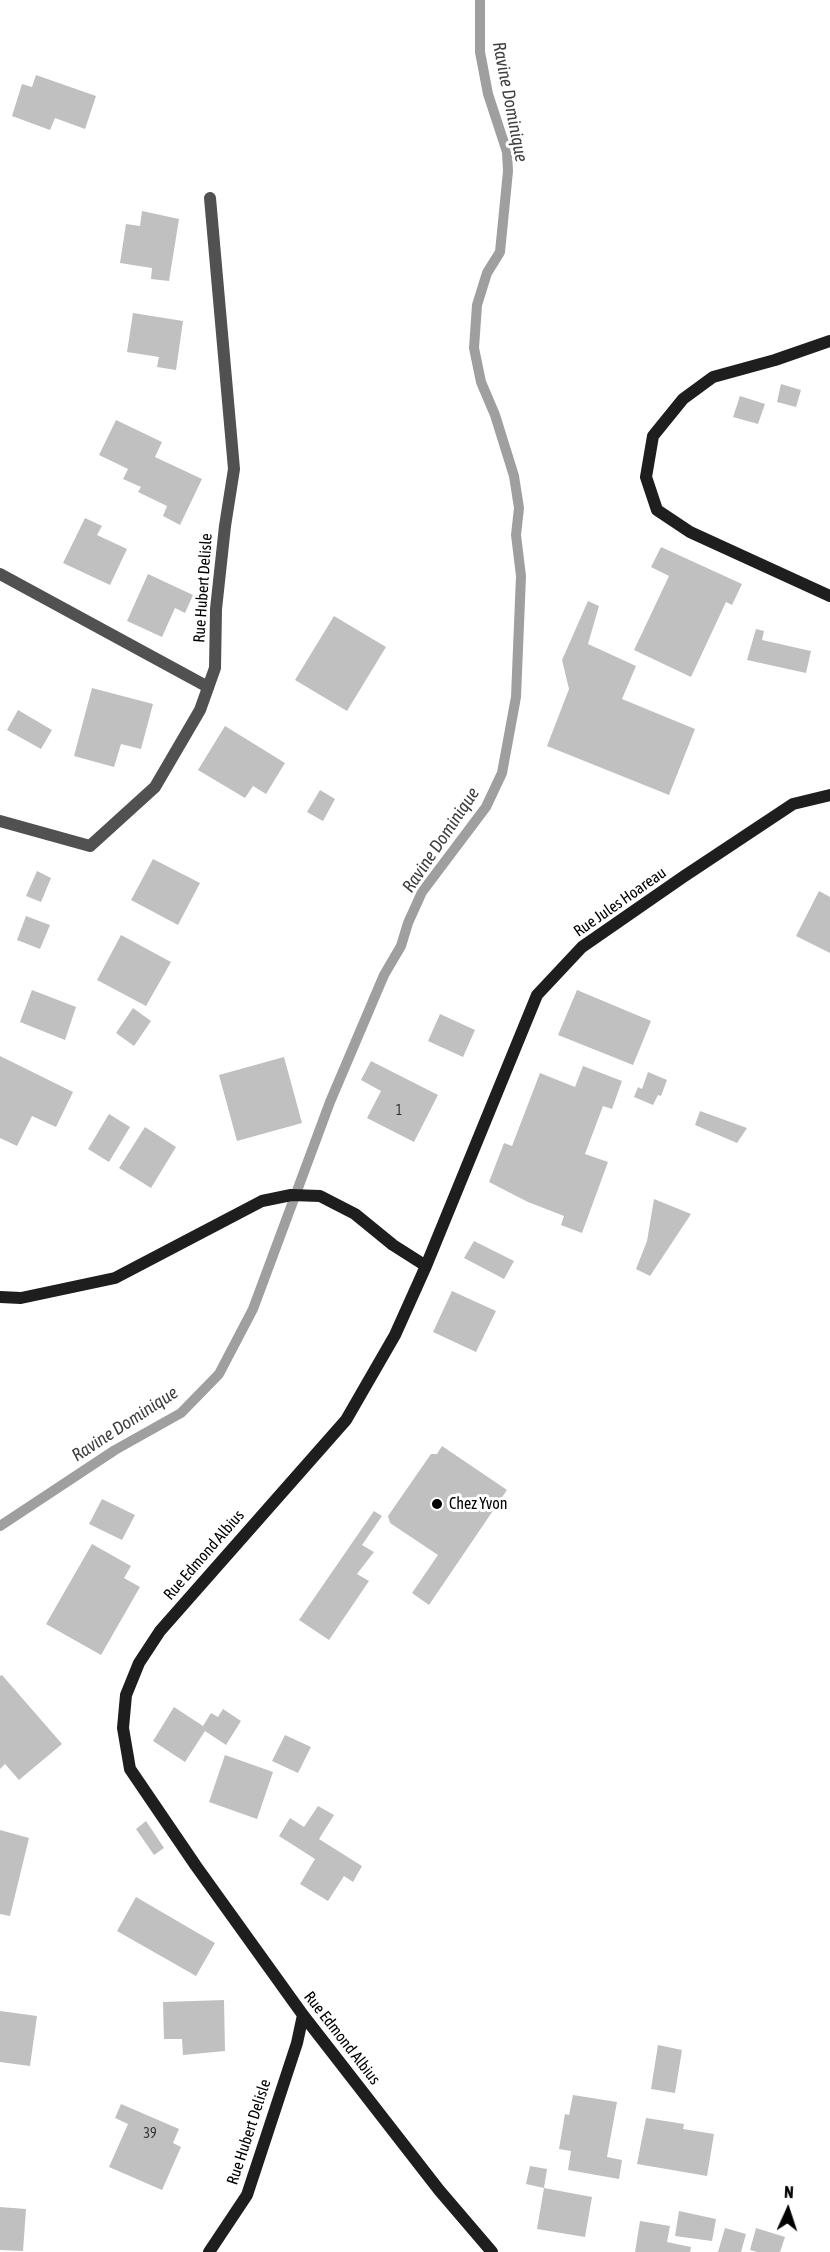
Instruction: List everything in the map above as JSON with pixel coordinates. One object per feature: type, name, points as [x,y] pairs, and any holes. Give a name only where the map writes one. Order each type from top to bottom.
[{"type":"main road","points":[[830,341],[775,360],[713,377],[683,399],[653,436],[646,477],[657,510],[690,532],[830,596]]},
{"type":"main road","name":"Rue Jules Hoareau","points":[[426,1266],[537,994],[582,947],[683,877],[793,804],[830,795]]},
{"type":"main road","points":[[0,1297],[21,1298],[115,1278],[262,1201],[291,1194],[320,1196],[355,1214],[393,1245],[426,1266]]},
{"type":"main road","name":"Rue Edmond Albius","points":[[426,1266],[395,1335],[346,1420],[160,1631],[138,1663],[126,1695],[123,1728],[130,1769],[203,1876],[303,2015],[439,2190],[492,2252]]},
{"type":"main road","name":"Rue Hubert Delisle","points":[[209,2252],[246,2195],[297,2043],[303,2015]]},
{"type":"street","name":"Rue Hubert Delisle","points":[[0,821],[90,846],[155,787],[200,710],[215,668],[216,609],[234,469],[210,198]]},
{"type":"street","points":[[0,574],[208,687]]},
{"type":"building","points":[[36,75],[96,96],[85,129],[55,118],[50,130],[12,116],[22,84],[32,87]]},
{"type":"building","points":[[142,211],[179,219],[169,281],[151,279],[152,268],[120,263],[126,224],[140,226]]},
{"type":"building","points":[[133,313],[183,321],[176,370],[157,367],[159,357],[127,352]]},
{"type":"building","points":[[781,384],[801,390],[796,407],[777,402]]},
{"type":"building","points":[[740,396],[765,404],[758,424],[733,417]]},
{"type":"building","points":[[116,420],[162,442],[155,457],[202,479],[180,525],[163,516],[167,506],[138,492],[141,487],[123,479],[128,469],[99,455]]},
{"type":"building","points":[[85,518],[102,526],[97,535],[127,549],[110,585],[63,563]]},
{"type":"building","points":[[661,547],[742,584],[732,605],[726,602],[691,677],[634,650],[669,576],[651,567]]},
{"type":"building","points":[[148,574],[193,595],[185,613],[175,608],[162,637],[127,621]]},
{"type":"building","points":[[588,601],[599,606],[588,644],[636,666],[622,699],[695,729],[669,795],[547,746],[569,689],[562,660]]},
{"type":"building","points":[[334,616],[386,647],[347,711],[295,680]]},
{"type":"building","points":[[756,629],[764,631],[762,640],[811,651],[806,673],[747,660]]},
{"type":"building","points":[[92,688],[153,704],[141,749],[121,744],[114,767],[74,756]]},
{"type":"building","points":[[18,710],[52,730],[41,749],[7,730]]},
{"type":"building","points":[[225,726],[285,763],[266,794],[253,786],[245,798],[198,770]]},
{"type":"building","points":[[320,790],[335,799],[323,821],[307,812]]},
{"type":"building","points":[[153,859],[200,883],[178,925],[131,900]]},
{"type":"building","points":[[37,871],[51,878],[41,902],[26,896]]},
{"type":"building","points":[[819,891],[830,897],[830,953],[796,936]]},
{"type":"building","points":[[26,916],[50,925],[40,949],[17,940]]},
{"type":"building","points":[[121,935],[171,962],[146,1006],[97,980]]},
{"type":"building","points":[[32,990],[76,1007],[65,1040],[20,1022]]},
{"type":"building","points":[[577,990],[651,1021],[633,1065],[558,1035]]},
{"type":"building","points":[[133,1008],[151,1021],[134,1046],[116,1033]]},
{"type":"building","points":[[440,1014],[475,1030],[463,1057],[428,1041]]},
{"type":"building","points":[[0,1056],[73,1092],[56,1127],[32,1116],[17,1146],[0,1138]]},
{"type":"building","points":[[284,1057],[302,1123],[237,1141],[219,1075]]},
{"type":"building","points":[[371,1061],[438,1095],[414,1142],[367,1118],[381,1091],[361,1080]]},
{"type":"building","points":[[583,1066],[622,1081],[612,1109],[603,1106],[585,1154],[608,1162],[582,1233],[561,1225],[564,1216],[528,1202],[489,1182],[504,1143],[512,1146],[540,1073],[575,1087]]},
{"type":"building","points":[[648,1072],[667,1080],[661,1096],[658,1095],[653,1105],[634,1097],[638,1087],[642,1089]]},
{"type":"building","points":[[700,1111],[747,1128],[737,1143],[695,1125]]},
{"type":"building","points":[[109,1114],[130,1127],[109,1162],[88,1149]]},
{"type":"building","points":[[145,1127],[176,1147],[151,1188],[119,1168]]},
{"type":"building","points":[[654,1199],[691,1214],[650,1276],[636,1269],[647,1241]]},
{"type":"building","points":[[474,1241],[514,1261],[504,1279],[464,1258]]},
{"type":"building","points":[[452,1291],[496,1311],[476,1352],[433,1332]]},
{"type":"building","points":[[442,1446],[507,1490],[429,1605],[412,1593],[438,1555],[390,1523],[388,1516],[431,1454],[437,1454]]},
{"type":"building","points":[[102,1499],[135,1515],[122,1540],[89,1524]]},
{"type":"building","points":[[374,1511],[382,1516],[362,1545],[374,1552],[357,1574],[369,1581],[329,1640],[299,1620]]},
{"type":"building","points":[[92,1544],[131,1566],[124,1578],[140,1587],[101,1655],[46,1624]]},
{"type":"building","points":[[2,1675],[62,1744],[19,1780],[5,1764],[0,1769],[0,1676]]},
{"type":"building","points":[[174,1707],[203,1726],[211,1713],[218,1717],[223,1709],[241,1721],[226,1745],[205,1731],[185,1762],[153,1741]]},
{"type":"building","points":[[285,1735],[311,1747],[298,1773],[272,1761]]},
{"type":"building","points":[[225,1755],[273,1772],[257,1819],[209,1802]]},
{"type":"building","points":[[318,1806],[334,1815],[319,1839],[362,1866],[353,1882],[344,1876],[328,1901],[300,1884],[315,1859],[279,1836],[290,1818],[304,1827]]},
{"type":"building","points":[[146,1821],[164,1848],[154,1855],[136,1829]]},
{"type":"building","points":[[0,1830],[29,1838],[10,1916],[0,1914]]},
{"type":"building","points":[[136,1897],[215,1943],[196,1976],[117,1931]]},
{"type":"building","points":[[224,2000],[225,2051],[183,2055],[182,2039],[164,2039],[163,2002]]},
{"type":"building","points":[[0,2011],[37,2016],[30,2066],[0,2062]]},
{"type":"building","points":[[658,2045],[682,2050],[675,2093],[651,2089]]},
{"type":"building","points":[[573,2095],[617,2102],[607,2157],[622,2160],[619,2179],[568,2170],[571,2151],[559,2149],[565,2114],[569,2115]]},
{"type":"building","points":[[121,2104],[179,2129],[173,2143],[181,2147],[162,2190],[109,2167],[128,2124],[115,2118]]},
{"type":"building","points":[[646,2118],[684,2124],[683,2129],[714,2134],[707,2176],[637,2164]]},
{"type":"building","points":[[530,2166],[547,2169],[544,2188],[526,2184]]},
{"type":"building","points":[[544,2188],[592,2197],[585,2237],[537,2229]]},
{"type":"building","points":[[0,2207],[26,2209],[23,2251],[0,2250]]},
{"type":"building","points":[[679,2211],[716,2219],[712,2241],[675,2236]]},
{"type":"building","points":[[640,2221],[670,2226],[667,2242],[691,2247],[690,2252],[635,2252]]},
{"type":"building","points":[[725,2228],[746,2234],[741,2252],[718,2252]]},
{"type":"building","points":[[756,2228],[785,2237],[780,2252],[750,2250]]},
{"type":"waterway","name":"Ravine Dominique","points":[[0,1526],[115,1450],[181,1413],[219,1374],[253,1309],[330,1102],[384,975],[401,946],[408,923],[422,892],[486,807],[502,773],[516,697],[521,576],[516,535],[519,508],[514,476],[495,415],[481,382],[474,348],[477,305],[487,273],[500,252],[508,171],[507,152],[488,94],[480,52],[480,0]]},
{"type":"place","name":"Chez Yvon","points":[[437,1504]]}]
